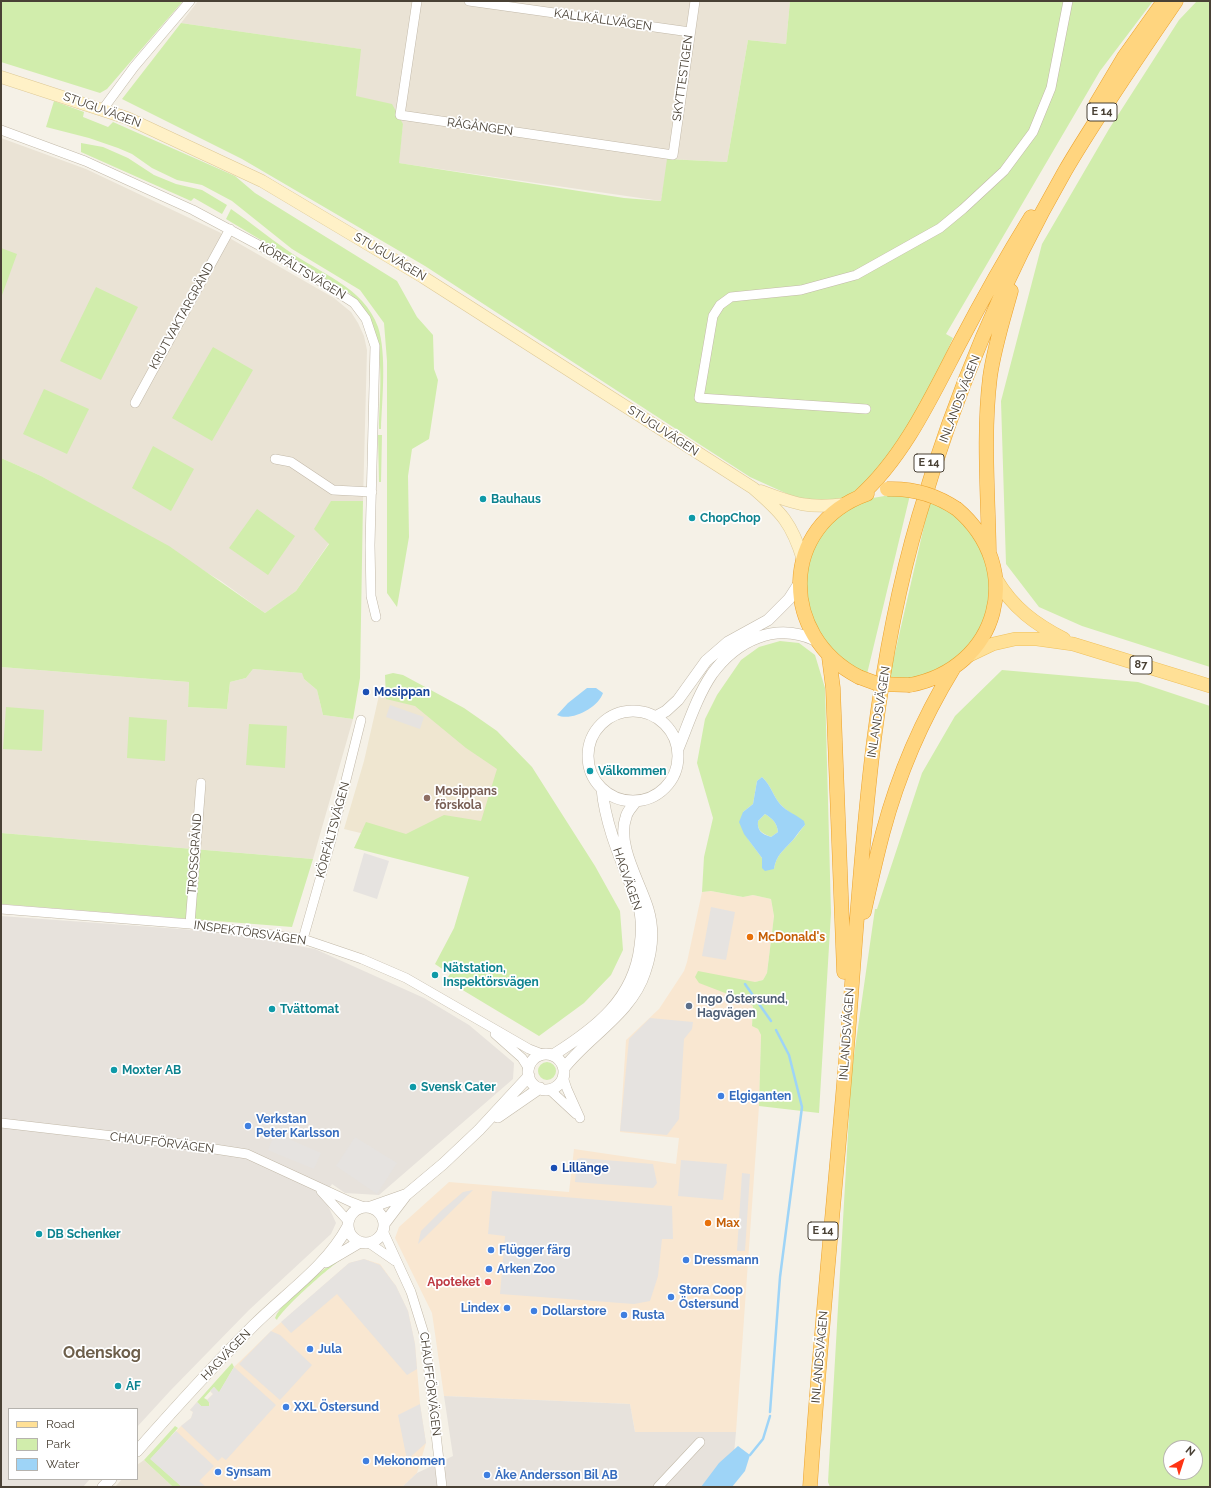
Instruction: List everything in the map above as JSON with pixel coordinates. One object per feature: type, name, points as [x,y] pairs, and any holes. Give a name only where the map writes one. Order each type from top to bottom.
[{"type":"highway","name":"INLANDSVÄGEN","points":[[802,1487],[856,822],[869,718],[891,606],[914,513],[948,405],[1004,271],[1038,204],[1124,57],[1164,1]]},
{"type":"highway","name":"INLANDSVÄGEN","points":[[810,1487],[866,808],[877,718],[896,606],[919,518],[954,410],[1003,290],[1066,171],[1129,68],[1176,1]]},
{"type":"highway","points":[[1035,227],[1012,289],[998,338],[990,377],[987,435],[989,551],[996,579],[996,593],[991,620],[970,655],[952,669],[932,680],[910,685],[884,684],[859,677],[838,665],[829,657],[815,640],[809,629],[801,606],[800,582],[803,560],[810,543],[819,528],[827,519],[846,504],[859,497],[880,478],[894,460],[940,381],[1012,247],[1038,204]]},
{"type":"highway","points":[[859,497],[887,490],[899,489],[924,492],[936,496],[957,509],[976,527],[989,551]]},
{"type":"highway","points":[[829,657],[834,696],[844,975]]},
{"type":"highway","points":[[850,989],[864,912],[883,830],[908,759],[935,698],[952,669]]},
{"type":"main road","name":"STUGUVÄGEN","points":[[1,77],[103,109],[148,128],[262,181],[423,277],[753,488],[784,516],[792,528],[803,560]]},
{"type":"main road","name":"STUGUVÄGEN","points":[[753,488],[796,504],[812,506],[846,504]]},
{"type":"main road","points":[[996,579],[1008,598],[1028,618],[1039,626],[1073,644]]},
{"type":"main road","points":[[970,655],[993,644],[1015,639],[1037,639],[1073,644]]},
{"type":"main road","name":"87","points":[[1073,644],[1210,686]]},
{"type":"street","points":[[103,109],[134,67],[190,1]]},
{"type":"street","name":"RÅGÅNGEN","points":[[417,1],[400,115],[673,154]]},
{"type":"street","name":"KALLKÄLLVÄGEN","points":[[469,1],[690,32]]},
{"type":"street","name":"SKYTTESTIGEN","points":[[673,154],[695,1]]},
{"type":"street","points":[[866,409],[698,398],[713,316],[720,306],[731,297],[801,290],[856,275],[940,228],[964,209],[1004,171],[1033,132],[1051,88],[1068,1]]},
{"type":"street","name":"KÖRFÄLTSVÄGEN","points":[[1,130],[85,161],[193,210],[292,263],[354,303],[366,319],[375,346],[371,596],[376,617]]},
{"type":"street","name":"KRUTVAKTARGRÄND","points":[[135,403],[230,229]]},
{"type":"street","points":[[275,459],[291,462],[333,490],[372,492]]},
{"type":"street","points":[[655,717],[666,711],[678,700],[706,661],[728,642],[768,620],[789,599],[800,582]]},
{"type":"street","points":[[678,749],[709,680],[728,657],[746,643],[762,635],[774,632],[789,632],[815,640]]},
{"type":"street","points":[[634,711],[649,714],[662,721],[672,732],[678,749],[678,766],[670,782],[657,795],[646,800],[636,802],[616,798],[602,789],[591,773],[588,759],[590,742],[595,731],[608,719],[622,712],[634,711]]},
{"type":"street","name":"KÖRFÄLTSVÄGEN","points":[[303,939],[330,844],[360,720]]},
{"type":"street","name":"TROSSGRÄND","points":[[190,924],[201,783]]},
{"type":"street","name":"HAGVÄGEN","points":[[547,1055],[609,1012],[627,990],[638,964],[642,934],[638,906],[604,810],[602,789]]},
{"type":"street","name":"HAGVÄGEN","points":[[564,1073],[573,1057],[627,1005],[645,973],[652,934],[648,910],[625,847],[624,828],[626,815],[636,802]]},
{"type":"street","name":"INSPEKTÖRSVÄGEN","points":[[1,910],[190,924],[303,939],[362,959],[406,978],[444,998],[530,1049],[547,1055]]},
{"type":"street","name":"INSPEKTÖRSVÄGEN","points":[[481,1021],[522,1058],[529,1073]]},
{"type":"street","points":[[406,1195],[353,1212],[348,1223],[352,1237],[364,1243],[377,1239],[406,1195],[444,1164],[479,1130],[529,1073],[532,1060],[547,1055],[560,1060],[567,1089],[580,1118],[544,1089],[532,1082],[529,1073]]},
{"type":"street","points":[[479,1130],[544,1089],[556,1086],[564,1073]]},
{"type":"street","name":"CHAUFFÖRVÄGEN","points":[[1,1124],[182,1144],[247,1154],[316,1186],[368,1207]]},
{"type":"street","name":"CHAUFFÖRVÄGEN","points":[[316,1186],[348,1223]]},
{"type":"street","points":[[368,1207],[381,1215],[383,1228]]},
{"type":"street","name":"HAGVÄGEN","points":[[138,1449],[254,1325],[320,1265],[341,1239],[348,1223]]},
{"type":"street","name":"CHAUFFÖRVÄGEN","points":[[383,1228],[396,1262],[414,1299],[425,1336],[442,1487]]},
{"type":"street","name":"HAGVÄGEN","points":[[320,1265],[364,1243]]},
{"type":"street","name":"CHAUFFÖRVÄGEN","points":[[364,1243],[396,1262]]},
{"type":"street","points":[[658,1487],[700,1442]]},
{"type":"shaded area","points":[[198,1],[790,1],[786,44],[748,40],[727,162],[668,159],[661,201],[398,163],[403,124],[356,97],[360,49],[181,23]]},
{"type":"shaded area","points":[[1,138],[86,169],[219,232],[334,298],[351,312],[358,323],[364,336],[367,350],[363,501],[331,501],[329,543],[296,591],[265,613],[221,581],[100,509],[41,476],[1,458]]},
{"type":"shaded area","points":[[1,667],[189,682],[188,707],[227,709],[230,682],[246,678],[253,669],[303,673],[304,679],[317,690],[323,715],[353,719],[313,859],[1,833]]},
{"type":"shaded area","name":"Mosippans förskola","points":[[380,691],[417,704],[513,766],[479,862],[344,829],[364,761]]},
{"type":"shaded area","points":[[390,705],[424,717],[420,729],[386,717]]},
{"type":"shaded area","points":[[364,853],[389,861],[377,899],[353,891]]},
{"type":"shaded area","name":"Lillänge","points":[[711,891],[743,897],[753,895],[771,899],[774,916],[767,973],[763,980],[755,982],[746,1001],[753,1006],[752,1025],[758,1029],[761,1035],[759,1106],[736,1432],[635,1432],[630,1404],[444,1396],[432,1313],[395,1238],[399,1227],[449,1182],[569,1192],[574,1149],[676,1164],[679,1138],[620,1132],[626,1040],[659,1009],[684,971],[702,892]]},
{"type":"shaded area","points":[[711,907],[735,912],[726,960],[702,956]]},
{"type":"shaded area","points":[[1,916],[222,932],[315,949],[424,998],[469,1025],[514,1063],[513,1079],[379,1195],[345,1193],[332,1184],[324,1197],[336,1223],[331,1234],[249,1310],[138,1426],[138,1408],[8,1408],[8,1480],[89,1480],[83,1487],[1,1487]]},
{"type":"shaded area","points":[[650,1018],[693,1022],[692,1029],[684,1039],[679,1119],[667,1135],[620,1131],[629,1039]]},
{"type":"shaded area","points":[[275,1133],[321,1153],[314,1169],[268,1150]]},
{"type":"shaded area","points":[[355,1137],[397,1163],[377,1194],[336,1166]]},
{"type":"shaded area","points":[[581,1158],[653,1164],[657,1183],[653,1188],[575,1182],[577,1159]]},
{"type":"shaded area","points":[[681,1160],[727,1164],[723,1200],[678,1196]]},
{"type":"shaded area","points":[[742,1173],[750,1174],[745,1251],[737,1251]]},
{"type":"shaded area","points":[[473,1190],[418,1244],[421,1231],[441,1211],[463,1192]]},
{"type":"shaded area","points":[[492,1191],[672,1206],[673,1239],[662,1239],[658,1276],[650,1301],[634,1304],[500,1294],[505,1236],[488,1234]]},
{"type":"shaded area","points":[[364,1259],[380,1264],[396,1286],[408,1311],[415,1344],[420,1404],[426,1443],[417,1473],[402,1487],[182,1487],[150,1459],[181,1426],[191,1418],[193,1412],[190,1410],[197,1402],[201,1406],[209,1401],[207,1400],[213,1394],[210,1391],[219,1392],[234,1367],[271,1331],[349,1263]]},
{"type":"shaded area","points":[[364,1259],[380,1265],[396,1286],[408,1311],[415,1344],[417,1369],[407,1375],[337,1294],[291,1333],[281,1322],[349,1263]]},
{"type":"shaded area","points":[[271,1331],[280,1335],[312,1365],[280,1400],[239,1364]]},
{"type":"shaded area","points":[[234,1367],[276,1405],[226,1460],[222,1457],[218,1461],[181,1426],[191,1418],[193,1412],[190,1410],[197,1402],[201,1406],[209,1406],[210,1404],[207,1400],[213,1394],[210,1391],[214,1387],[219,1392]]},
{"type":"shaded area","points":[[444,1396],[630,1404],[635,1432],[736,1432],[732,1475],[722,1487],[402,1487],[417,1473],[453,1456]]},
{"type":"shaded area","points":[[420,1404],[426,1443],[407,1460],[398,1415]]},
{"type":"shaded area","points":[[176,1431],[214,1466],[199,1481],[206,1487],[182,1487],[150,1459]]},
{"type":"shaded area","points":[[144,1460],[173,1487],[115,1487],[121,1480],[138,1480],[138,1464]]},
{"type":"green space","points":[[1,1],[183,1],[107,89],[100,93],[1,62]]},
{"type":"green space","points":[[790,1],[1153,1],[1100,71],[946,334],[953,338],[934,380],[892,457],[877,475],[848,497],[835,502],[803,501],[750,477],[425,266],[242,159],[122,99],[181,23],[361,49],[356,96],[392,104],[403,124],[399,163],[624,198],[661,201],[667,159],[727,162],[748,40],[786,44]]},
{"type":"green space","points":[[1197,1],[1210,1],[1210,667],[1082,626],[1039,607],[1006,564],[1001,401],[1042,244],[1109,129],[1179,20]]},
{"type":"green space","points":[[54,101],[84,112],[83,117],[108,127],[113,122],[235,176],[255,193],[397,281],[417,317],[433,335],[434,369],[438,380],[429,439],[412,449],[408,476],[409,537],[397,607],[387,593],[387,361],[384,323],[360,290],[292,249],[232,201],[202,185],[177,180],[152,168],[132,154],[118,148],[89,138],[46,127]]},
{"type":"green space","points":[[81,143],[103,147],[128,158],[154,175],[176,184],[202,190],[227,205],[222,214],[194,198],[191,201],[81,152]]},
{"type":"green space","points":[[231,209],[287,250],[339,282],[362,301],[371,313],[378,327],[381,338],[383,377],[381,429],[379,429],[379,356],[371,322],[362,307],[349,293],[226,219]]},
{"type":"green space","points":[[1,248],[17,254],[1,298]]},
{"type":"green space","points":[[96,287],[138,307],[101,380],[60,361]]},
{"type":"green space","points":[[213,347],[253,370],[212,441],[172,418]]},
{"type":"green space","points":[[44,389],[89,409],[67,454],[23,434]]},
{"type":"green space","points":[[378,435],[382,435],[381,482],[379,482]]},
{"type":"green space","points":[[153,446],[194,469],[171,511],[132,488]]},
{"type":"green space","points":[[1,458],[41,476],[169,546],[265,613],[296,591],[329,544],[314,529],[331,501],[363,501],[360,678],[353,719],[323,715],[317,690],[304,679],[302,673],[253,669],[246,678],[230,682],[227,709],[188,707],[189,682],[1,667]]},
{"type":"green space","points":[[896,494],[910,495],[867,674],[841,661],[814,628],[804,586],[814,544],[831,521],[867,499]]},
{"type":"green space","points":[[930,500],[955,514],[981,546],[989,573],[989,601],[981,628],[965,651],[943,668],[917,678],[889,679]]},
{"type":"green space","points":[[257,509],[295,536],[268,575],[229,548]]},
{"type":"green space","points":[[780,641],[799,643],[815,655],[825,688],[831,913],[819,1113],[759,1106],[761,1035],[758,1029],[752,1026],[753,1006],[746,1001],[699,983],[695,977],[698,971],[755,982],[763,980],[767,973],[774,916],[771,899],[753,895],[743,897],[711,891],[702,892],[704,857],[713,818],[697,763],[705,719],[717,695],[741,660],[759,647]],"holes":[[[762,777],[780,804],[805,825],[779,856],[774,869],[762,868],[762,858],[748,839],[743,812],[753,804],[757,781]]]},
{"type":"green space","points":[[1002,670],[1138,682],[1210,706],[1210,1487],[830,1487],[828,1482],[850,1098],[848,1097],[875,909],[877,909],[922,773],[955,716]]},
{"type":"green space","points":[[393,673],[403,675],[464,708],[497,731],[532,767],[595,866],[620,911],[623,950],[611,975],[584,1003],[539,1036],[446,980],[450,974],[435,964],[454,928],[469,877],[354,848],[366,822],[406,834],[444,815],[481,821],[497,769],[466,748],[415,706],[386,699],[385,675]]},
{"type":"green space","points":[[6,707],[44,710],[42,751],[3,749]]},
{"type":"green space","points":[[129,717],[167,720],[165,761],[127,758]]},
{"type":"green space","points":[[249,724],[287,726],[285,768],[246,765]]},
{"type":"green space","points":[[765,814],[777,826],[778,832],[771,837],[763,833],[758,827],[758,821]]},
{"type":"green space","points":[[1,833],[313,859],[292,927],[1,904]]},
{"type":"green space","points":[[547,1062],[553,1065],[556,1071],[553,1077],[547,1080],[541,1077],[538,1071],[541,1065]]},
{"type":"green space","points":[[349,1252],[349,1255],[333,1266],[299,1295],[277,1320],[275,1318],[287,1301],[297,1291],[319,1273]]},
{"type":"green space","points":[[232,1363],[234,1367],[219,1393],[214,1387],[204,1398],[209,1401],[209,1406],[201,1406],[197,1402]]},
{"type":"green space","points":[[175,1426],[178,1428],[151,1459],[182,1487],[173,1487],[144,1460]]},
{"type":"water","points":[[587,688],[596,688],[603,693],[596,704],[583,712],[569,717],[557,715],[568,703]]},
{"type":"water","points":[[762,777],[768,783],[780,804],[804,821],[805,825],[779,856],[774,869],[765,871],[762,868],[762,858],[744,834],[739,822],[743,812],[753,804],[757,781]],"holes":[[[765,814],[776,824],[778,832],[771,837],[761,832],[758,827],[758,821]]]},
{"type":"water","points":[[738,1446],[750,1455],[745,1471],[732,1487],[701,1487],[719,1463]]},
{"type":"waterway","points":[[745,984],[771,1021]]},
{"type":"waterway","points":[[770,1412],[780,1277],[802,1107],[789,1055],[776,1030]]},
{"type":"waterway","points":[[750,1455],[763,1439],[770,1416]]},
{"type":"place","name":"Bauhaus","points":[[483,499]]},
{"type":"place","name":"ChopChop","points":[[692,518]]},
{"type":"place","name":"Mosippan","points":[[366,692]]},
{"type":"place","name":"Välkommen","points":[[590,771]]},
{"type":"place","name":"Mosippans förskola","points":[[427,798]]},
{"type":"place","name":"McDonald's","points":[[750,937]]},
{"type":"place","name":"Nätstation, Inspektörsvägen","points":[[435,975]]},
{"type":"place","name":"Ingo Östersund, Hagvägen","points":[[689,1006]]},
{"type":"place","name":"Tvättomat","points":[[272,1009]]},
{"type":"place","name":"Moxter AB","points":[[114,1070]]},
{"type":"place","name":"Svensk Cater","points":[[413,1087]]},
{"type":"place","name":"Elgiganten","points":[[721,1096]]},
{"type":"place","name":"Verkstan Peter Karlsson","points":[[248,1126]]},
{"type":"place","name":"Lillänge","points":[[554,1168]]},
{"type":"place","name":"Max","points":[[708,1223]]},
{"type":"place","name":"DB Schenker","points":[[39,1234]]},
{"type":"place","name":"Flügger färg","points":[[491,1250]]},
{"type":"place","name":"Dressmann","points":[[686,1260]]},
{"type":"place","name":"Arken Zoo","points":[[489,1269]]},
{"type":"place","name":"Apoteket","points":[[488,1282]]},
{"type":"place","name":"Stora Coop Östersund","points":[[671,1297]]},
{"type":"place","name":"Lindex","points":[[507,1308]]},
{"type":"place","name":"Dollarstore","points":[[534,1311]]},
{"type":"place","name":"Rusta","points":[[624,1315]]},
{"type":"place","name":"Jula","points":[[310,1349]]},
{"type":"place","name":"ÅF","points":[[118,1386]]},
{"type":"place","name":"XXL Östersund","points":[[286,1407]]},
{"type":"place","name":"Mekonomen","points":[[366,1461]]},
{"type":"place","name":"Synsam","points":[[218,1472]]},
{"type":"place","name":"Åke Andersson Bil AB","points":[[487,1475]]},
{"type":"district","name":"Odenskog","points":[[102,1353]]}]
